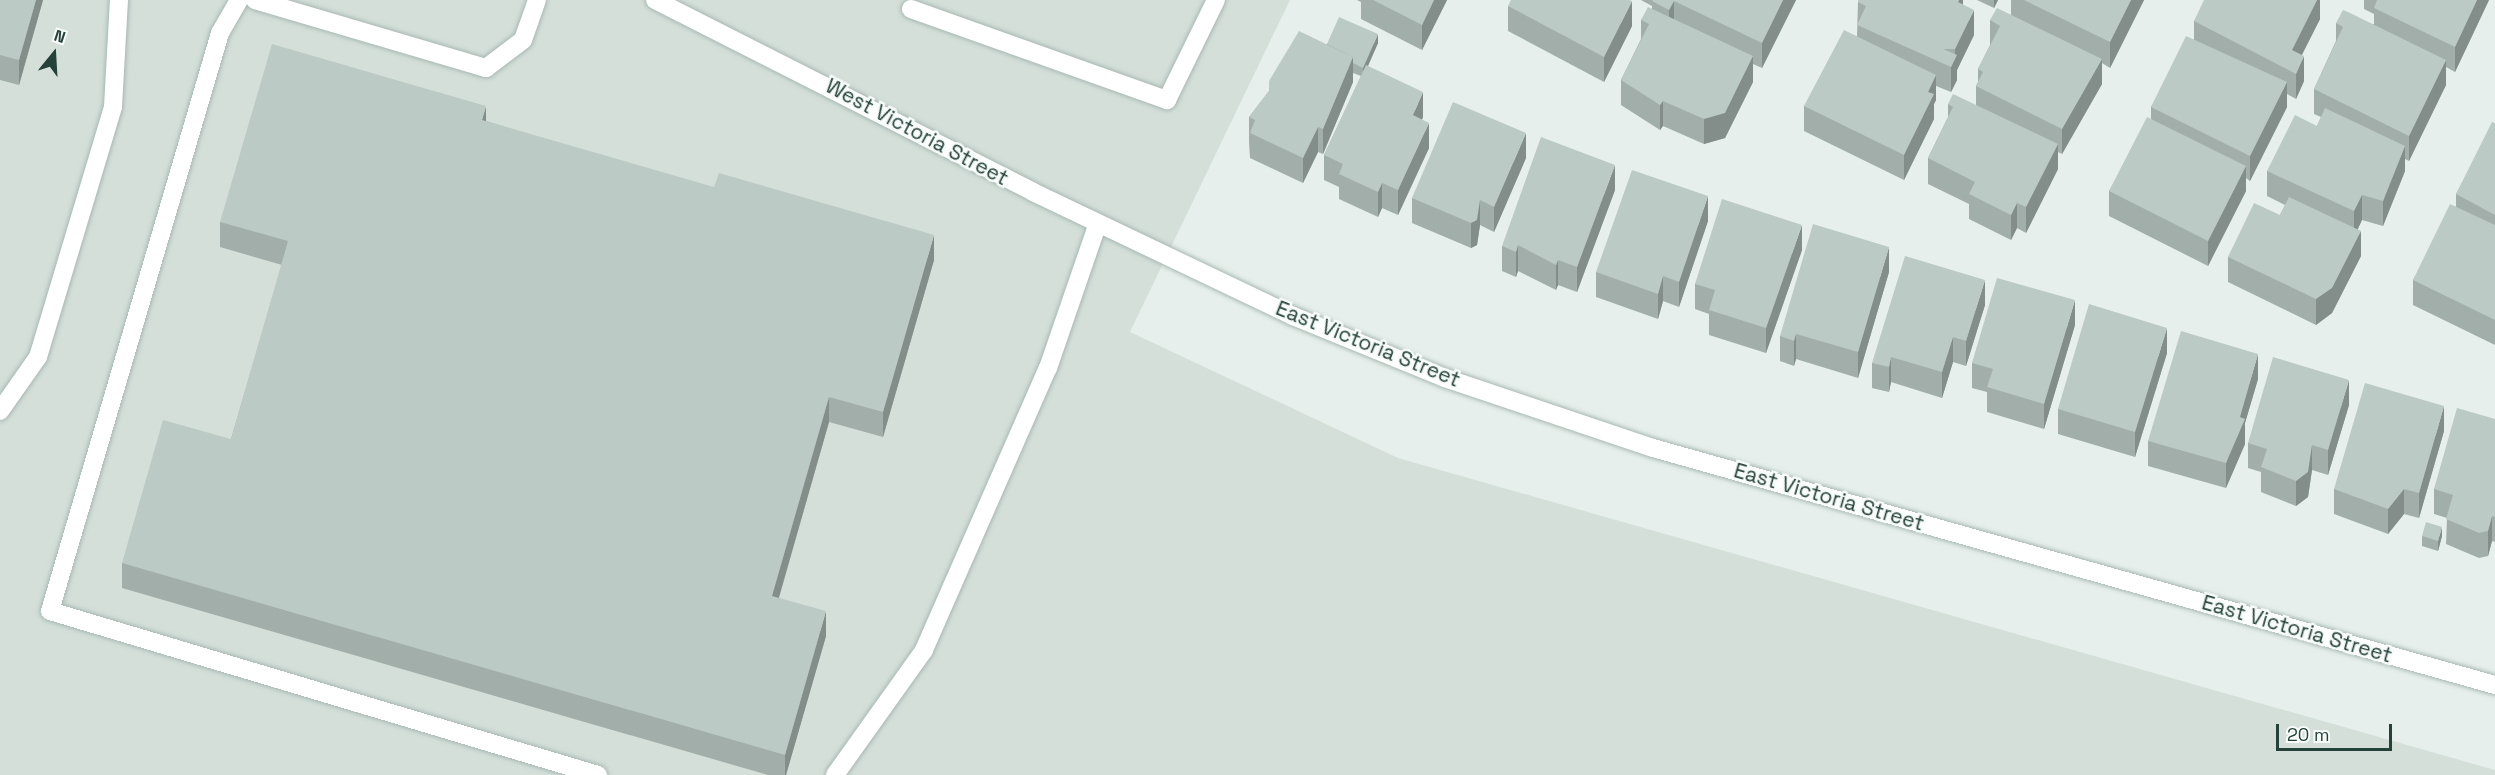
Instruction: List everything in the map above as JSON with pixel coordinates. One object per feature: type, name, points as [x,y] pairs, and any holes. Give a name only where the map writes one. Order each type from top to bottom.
[{"type":"street","points":[[0,411],[38,357],[113,107],[119,0]]},
{"type":"street","points":[[239,0],[220,33],[50,611],[598,775]]},
{"type":"street","points":[[255,0],[486,68],[523,40],[537,0]]},
{"type":"street","name":"West Victoria Street","points":[[655,0],[1098,223],[1180,261]]},
{"type":"street","points":[[911,9],[1167,100],[1216,0]]},
{"type":"street","points":[[835,775],[924,650],[1048,368],[1098,223]]},
{"type":"street","name":"East Victoria Street","points":[[1180,261],[1293,316],[1445,378],[1653,448],[2495,685]]},
{"type":"shaded area","points":[[0,0],[1290,0],[1130,332],[1398,458],[2495,770],[2495,775],[0,775]]},
{"type":"building","points":[[0,0],[36,0],[19,60],[0,55]]},
{"type":"building","points":[[1373,0],[1434,0],[1422,25]]},
{"type":"building","points":[[1511,0],[1632,1],[1604,57],[1508,6]]},
{"type":"building","points":[[1653,0],[1783,0],[1762,43],[1674,1],[1669,10]]},
{"type":"building","points":[[1858,0],[1959,0],[1958,2],[1974,10],[1955,49],[1943,49],[1957,55],[1951,67],[1857,25],[1866,6]]},
{"type":"building","points":[[2024,0],[2131,0],[2110,42]]},
{"type":"building","points":[[2204,0],[2317,0],[2292,50],[2304,56],[2296,74],[2194,21]]},
{"type":"building","points":[[2377,0],[2477,0],[2455,47],[2374,8]]},
{"type":"building","points":[[1648,7],[1753,56],[1725,113],[1704,119],[1663,101],[1660,105],[1621,80],[1649,24],[1641,20]]},
{"type":"building","points":[[1997,8],[2102,59],[2062,129],[1976,86],[1983,72],[1978,69],[2000,26],[1990,20]]},
{"type":"building","points":[[2343,10],[2446,60],[2409,136],[2314,89],[2343,27],[2336,23]]},
{"type":"building","points":[[1339,17],[1378,34],[1363,68],[1353,63],[1353,57],[1327,44]]},
{"type":"building","points":[[1844,30],[1936,75],[1928,92],[1934,94],[1904,155],[1804,106]]},
{"type":"building","points":[[1299,31],[1353,57],[1323,129],[1318,127],[1303,158],[1250,133],[1255,120],[1249,117],[1269,91],[1269,81]]},
{"type":"building","points":[[2186,36],[2287,82],[2250,156],[2151,107]]},
{"type":"building","points":[[272,44],[486,106],[482,120],[714,187],[719,173],[934,235],[883,412],[829,397],[772,596],[826,611],[785,755],[122,563],[163,420],[231,439],[288,241],[220,222]]},
{"type":"building","points":[[1366,65],[1423,92],[1413,115],[1429,123],[1398,190],[1382,183],[1378,192],[1339,174],[1343,164],[1324,155]]},
{"type":"building","points":[[1953,94],[2058,144],[2026,207],[2017,203],[2011,215],[1969,194],[1975,182],[1928,158],[1953,107],[1948,104]]},
{"type":"building","points":[[1453,102],[1526,133],[1494,207],[1480,200],[1477,220],[1471,223],[1412,198]]},
{"type":"building","points":[[2325,108],[2405,146],[2383,201],[2362,195],[2354,211],[2267,171],[2295,115],[2317,126]]},
{"type":"building","points":[[2147,117],[2246,166],[2208,241],[2109,191]]},
{"type":"building","points":[[2492,122],[2495,123],[2495,215],[2456,194]]},
{"type":"building","points":[[1541,137],[1615,165],[1577,267],[1558,260],[1556,265],[1518,245],[1516,252],[1502,246]]},
{"type":"building","points":[[1632,170],[1708,196],[1679,282],[1663,276],[1658,294],[1596,272]]},
{"type":"building","points":[[2289,197],[2361,231],[2332,288],[2316,299],[2228,257],[2254,203],[2280,215]]},
{"type":"building","points":[[1722,199],[1802,225],[1766,328],[1709,310],[1715,290],[1695,284]]},
{"type":"building","points":[[2450,204],[2495,225],[2495,320],[2413,280]]},
{"type":"building","points":[[1813,224],[1889,247],[1858,352],[1796,334],[1794,341],[1780,336]]},
{"type":"building","points":[[1905,256],[1985,280],[1966,341],[1953,337],[1942,372],[1891,357],[1889,367],[1872,363]]},
{"type":"building","points":[[1997,278],[2075,300],[2044,404],[1987,387],[1993,369],[1972,363]]},
{"type":"building","points":[[2089,304],[2167,328],[2135,432],[2058,409]]},
{"type":"building","points":[[2181,331],[2258,354],[2240,417],[2245,419],[2226,463],[2148,441]]},
{"type":"building","points":[[2273,357],[2349,380],[2328,450],[2312,445],[2308,472],[2296,481],[2261,467],[2267,449],[2248,443]]},
{"type":"building","points":[[2365,383],[2444,406],[2419,493],[2404,489],[2388,509],[2334,489]]},
{"type":"building","points":[[2457,408],[2495,419],[2495,517],[2492,516],[2488,531],[2479,533],[2446,519],[2453,495],[2434,489]]},
{"type":"building","points":[[2426,522],[2442,527],[2438,541],[2422,536]]}]
